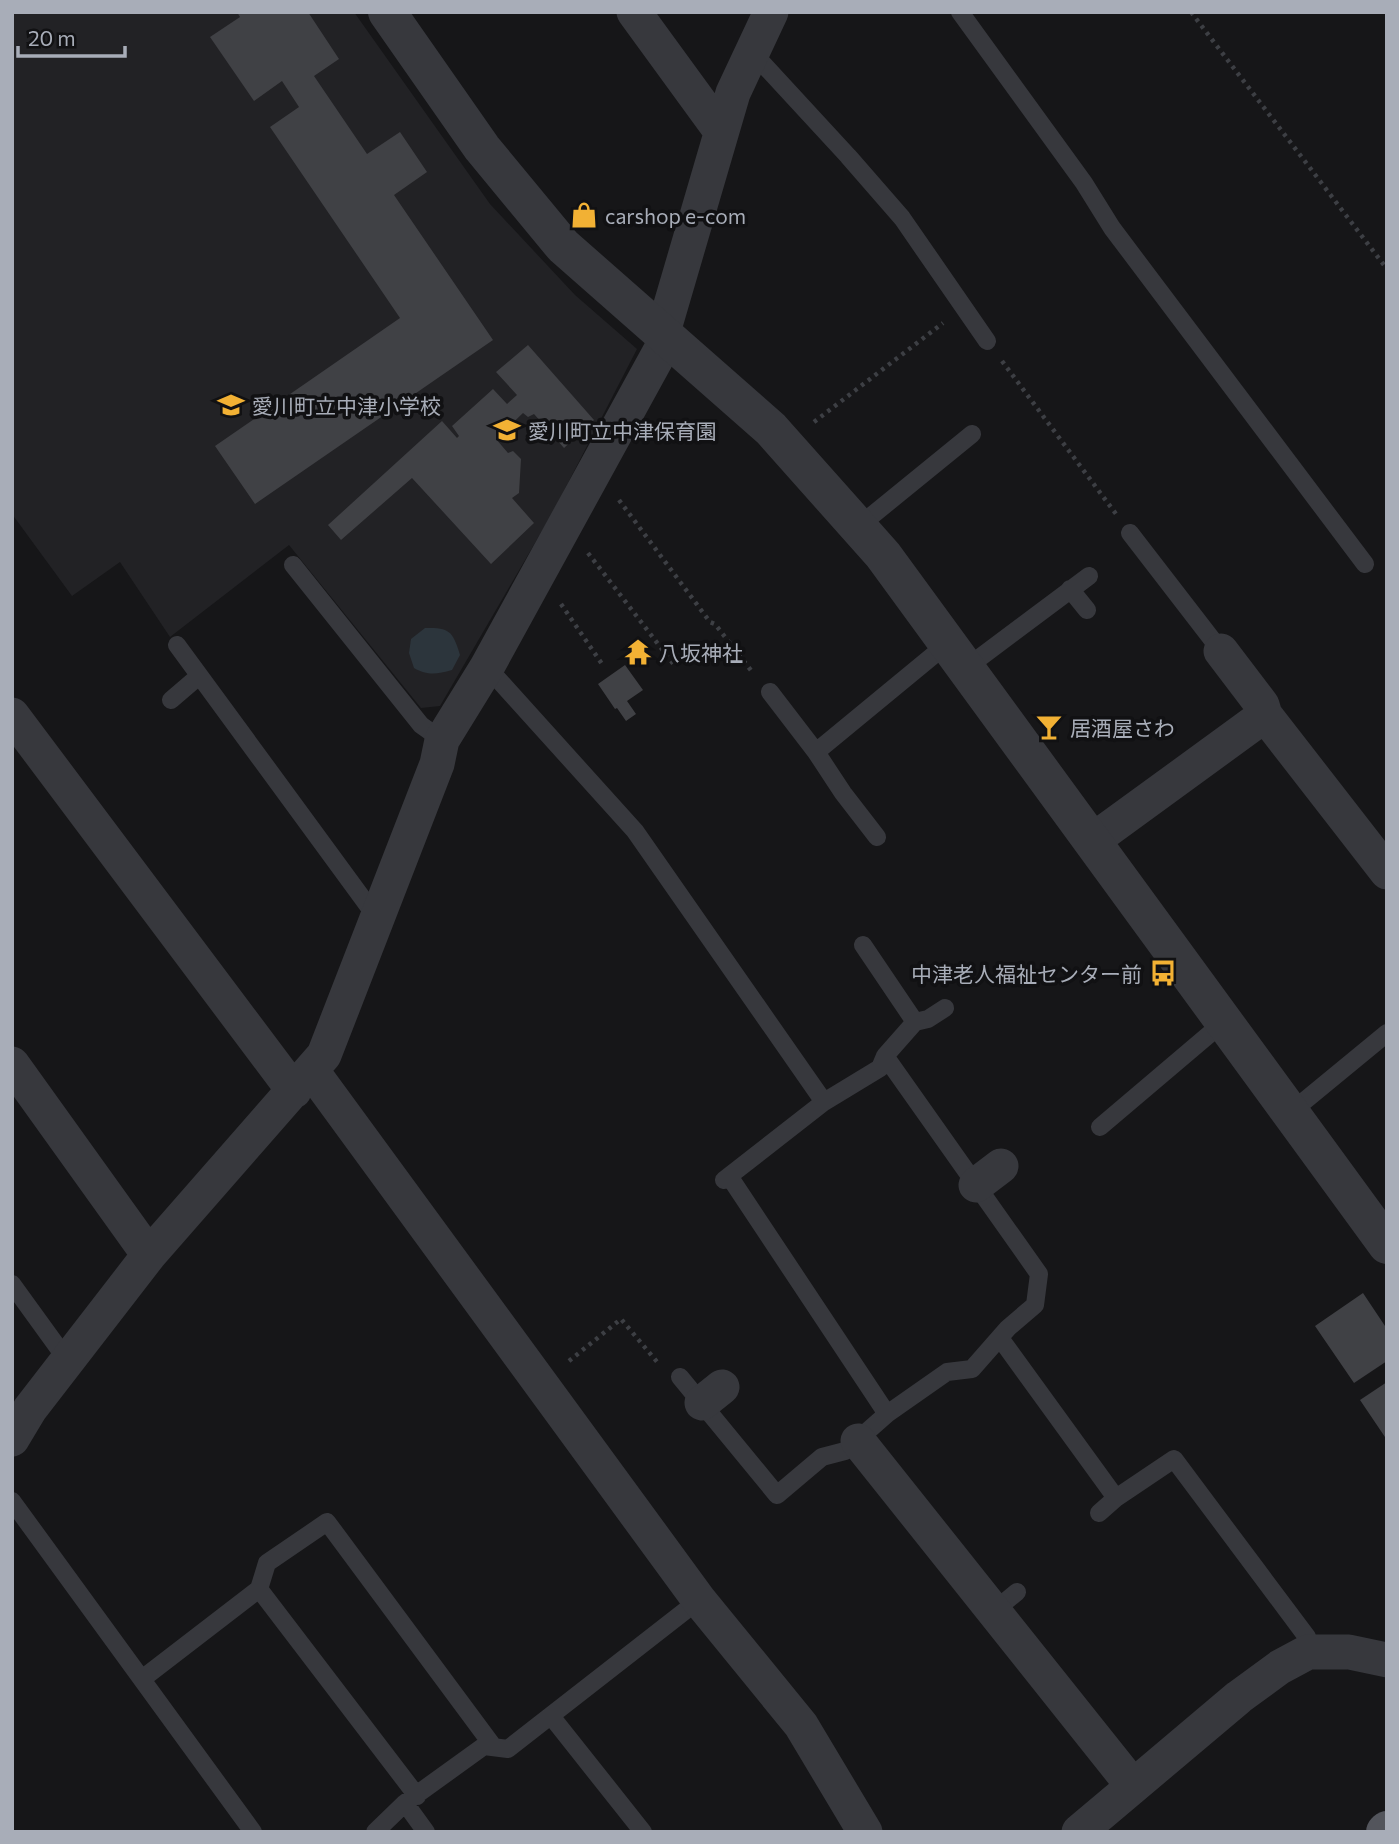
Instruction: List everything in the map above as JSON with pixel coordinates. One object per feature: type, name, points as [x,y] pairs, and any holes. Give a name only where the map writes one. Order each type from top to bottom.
[{"type":"street","points":[[387,12],[482,148],[563,246],[786,444],[859,526],[1387,1245]]},
{"type":"street","points":[[634,12],[720,130]]},
{"type":"street","points":[[12,1438],[30,1409],[149,1255],[324,1055],[437,764],[442,740],[487,667],[662,348],[663,332],[720,130],[733,93],[771,12]]},
{"type":"street","points":[[1221,651],[1262,705],[1265,715],[1387,872]]},
{"type":"street","points":[[12,715],[541,1384],[699,1600],[801,1726],[865,1832]]},
{"type":"street","points":[[1092,841],[1265,715]]},
{"type":"street","points":[[12,1064],[149,1255]]},
{"type":"street","points":[[858,1441],[1006,1602],[1133,1786]]},
{"type":"street","points":[[1079,1832],[1238,1697],[1280,1667],[1311,1652],[1349,1652],[1387,1660]]},
{"type":"lane","points":[[960,12],[1084,183],[1112,228],[1365,564]]},
{"type":"lane","points":[[752,52],[902,218],[987,341]]},
{"type":"lane","points":[[859,526],[972,435]]},
{"type":"lane","points":[[1130,533],[1221,651]]},
{"type":"lane","points":[[293,565],[421,725],[442,740]]},
{"type":"lane","points":[[816,752],[957,656],[1089,576]]},
{"type":"lane","points":[[1070,589],[1087,610]]},
{"type":"lane","points":[[177,645],[377,918]]},
{"type":"lane","points":[[487,667],[635,831],[824,1102]]},
{"type":"lane","points":[[171,700],[200,676]]},
{"type":"lane","points":[[770,692],[877,836]]},
{"type":"lane","points":[[863,945],[915,1022]]},
{"type":"lane","points":[[887,1414],[727,1178],[824,1102],[880,1068],[885,1056],[915,1022],[928,1019],[945,1007]]},
{"type":"lane","points":[[1100,1127],[1225,1021]]},
{"type":"lane","points":[[1291,1112],[1387,1033]]},
{"type":"lane","points":[[701,1389],[777,1495],[822,1457],[845,1451],[887,1414],[947,1372],[972,1369],[1035,1305],[1039,1274],[988,1175],[885,1056]]},
{"type":"lane","points":[[12,1284],[67,1360]]},
{"type":"lane","points":[[1000,1338],[1116,1498]]},
{"type":"lane","points":[[1099,1513],[1116,1498],[1174,1460],[1307,1637],[1311,1652]]},
{"type":"lane","points":[[12,1501],[253,1832]]},
{"type":"lane","points":[[142,1679],[259,1589],[267,1563],[327,1522],[493,1746]]},
{"type":"lane","points":[[259,1589],[411,1800],[426,1832]]},
{"type":"lane","points":[[374,1832],[411,1800],[484,1745],[508,1749],[699,1600]]},
{"type":"lane","points":[[551,1717],[643,1832]]},
{"type":"path","points":[[1191,12],[1387,269]]},
{"type":"path","points":[[786,444],[964,307]]},
{"type":"path","points":[[987,341],[1130,533]]},
{"type":"path","points":[[596,469],[710,622],[715,624],[770,692]]},
{"type":"path","points":[[565,523],[675,666]]},
{"type":"path","points":[[538,571],[602,664]]},
{"type":"path","points":[[541,1384],[621,1319],[668,1375],[701,1389]]},
{"type":"shaded area","name":"愛川町立中津小学校","points":[[12,12],[354,12],[490,204],[575,295],[637,349],[553,512],[440,706],[421,708],[289,545],[170,637],[120,562],[72,596],[12,514]]},
{"type":"shaded area","points":[[425,628],[445,630],[452,636],[460,655],[452,670],[433,674],[414,668],[409,653],[411,639]]},
{"type":"building","points":[[237,12],[308,12],[339,59],[314,76],[367,154],[400,132],[427,172],[394,195],[493,340],[255,504],[215,446],[400,318],[270,127],[299,107],[282,81],[254,101],[210,37],[240,17]]},
{"type":"building","points":[[528,345],[594,420],[564,448],[534,414],[528,417],[523,413],[496,439],[508,453],[513,451],[521,459],[519,493],[512,498],[534,523],[491,564],[412,478],[341,540],[328,525],[442,421],[457,438],[459,436],[452,426],[493,389],[507,404],[517,395],[496,372]]},
{"type":"building","points":[[625,665],[643,690],[627,701],[636,714],[626,721],[598,684]]},
{"type":"building","points":[[1363,1293],[1387,1329],[1387,1361],[1354,1383],[1315,1326]]},
{"type":"building","points":[[1387,1382],[1387,1440],[1360,1400]]},
{"type":"place","name":"carshop e-com","points":[[584,215]]},
{"type":"place","name":"愛川町立中津小学校","points":[[231,405]]},
{"type":"place","name":"愛川町立中津保育園","points":[[507,430]]},
{"type":"place","name":"八坂神社","points":[[638,652]]},
{"type":"place","name":"居酒屋さわ","points":[[1049,727]]},
{"type":"place","name":"中津老人福祉センター前","points":[[1163,973]]}]
